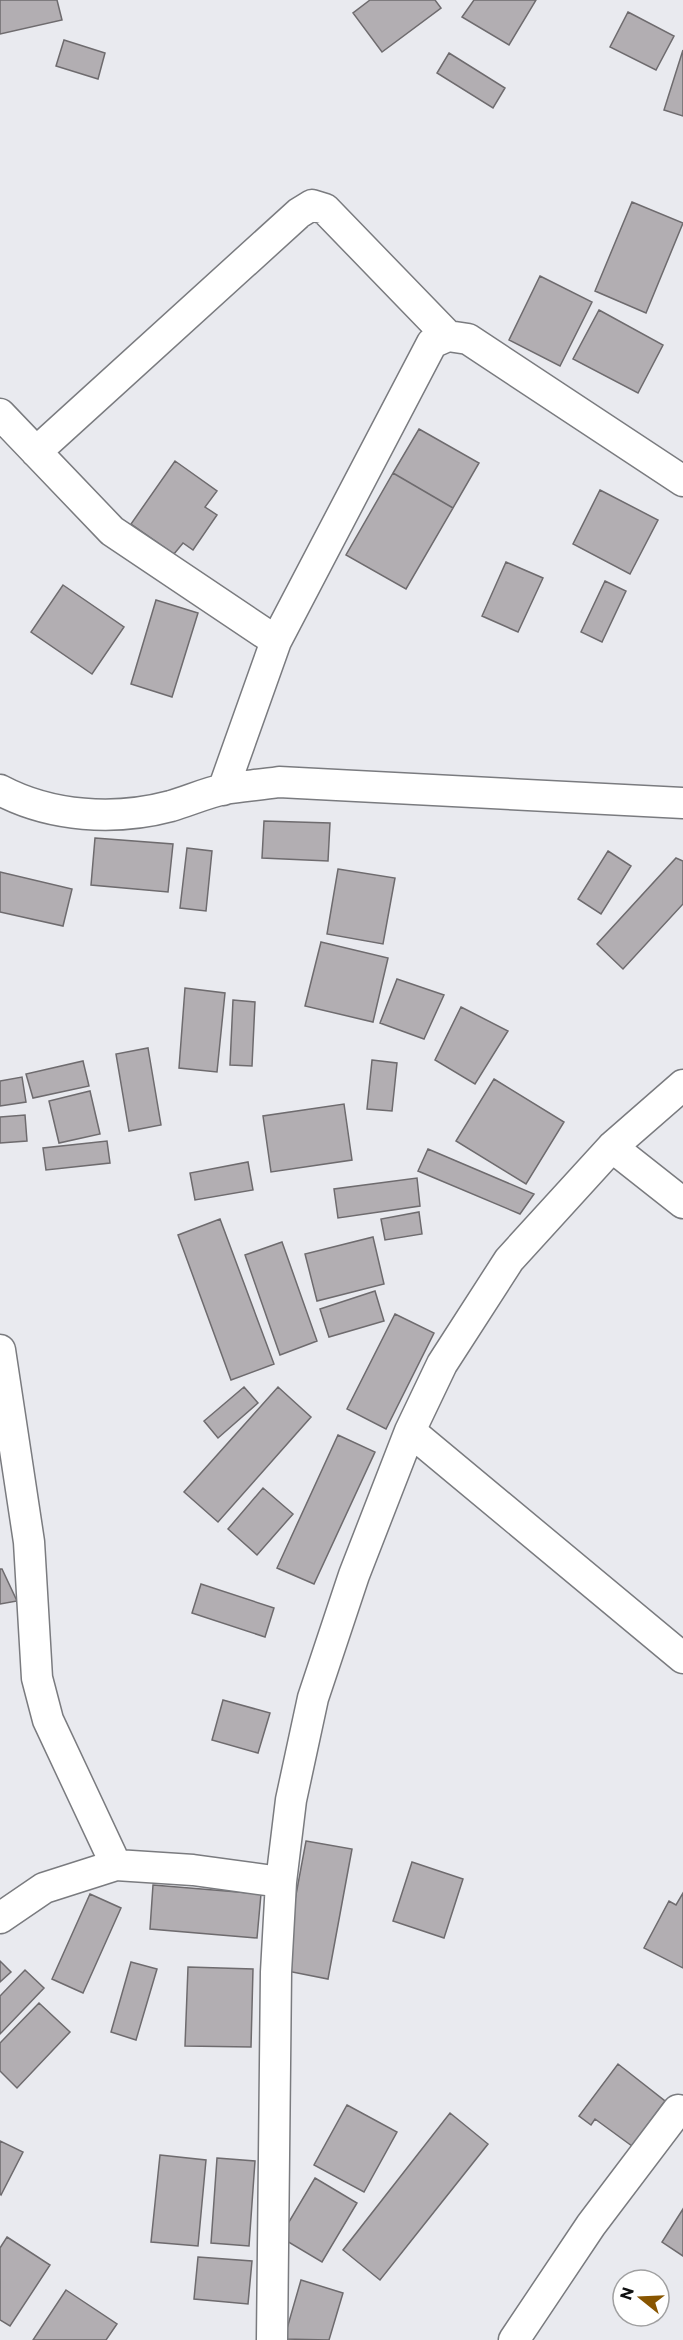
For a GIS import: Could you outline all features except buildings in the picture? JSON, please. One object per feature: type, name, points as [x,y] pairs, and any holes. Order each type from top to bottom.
[{"type":"street","points":[[36,452],[299,213],[312,205],[325,209],[448,336]]},
{"type":"street","points":[[223,790],[276,641],[432,343],[448,336],[468,339],[683,481]]},
{"type":"street","points":[[0,414],[112,531],[276,641]]},
{"type":"street","points":[[0,790],[19,800],[62,812],[118,815],[168,807],[223,790],[279,782],[683,803]]},
{"type":"street","points":[[272,2340],[276,1972],[281,1882],[291,1800],[313,1698],[354,1575],[410,1431],[442,1364],[509,1260],[612,1147],[683,1084]]},
{"type":"street","points":[[612,1147],[683,1203]]},
{"type":"street","points":[[0,1350],[29,1542],[37,1678],[48,1720],[116,1865]]},
{"type":"street","points":[[410,1431],[683,1658]]},
{"type":"street","points":[[0,1918],[44,1888],[116,1865],[193,1870],[281,1882]]},
{"type":"street","points":[[514,2340],[591,2225],[678,2110]]}]
